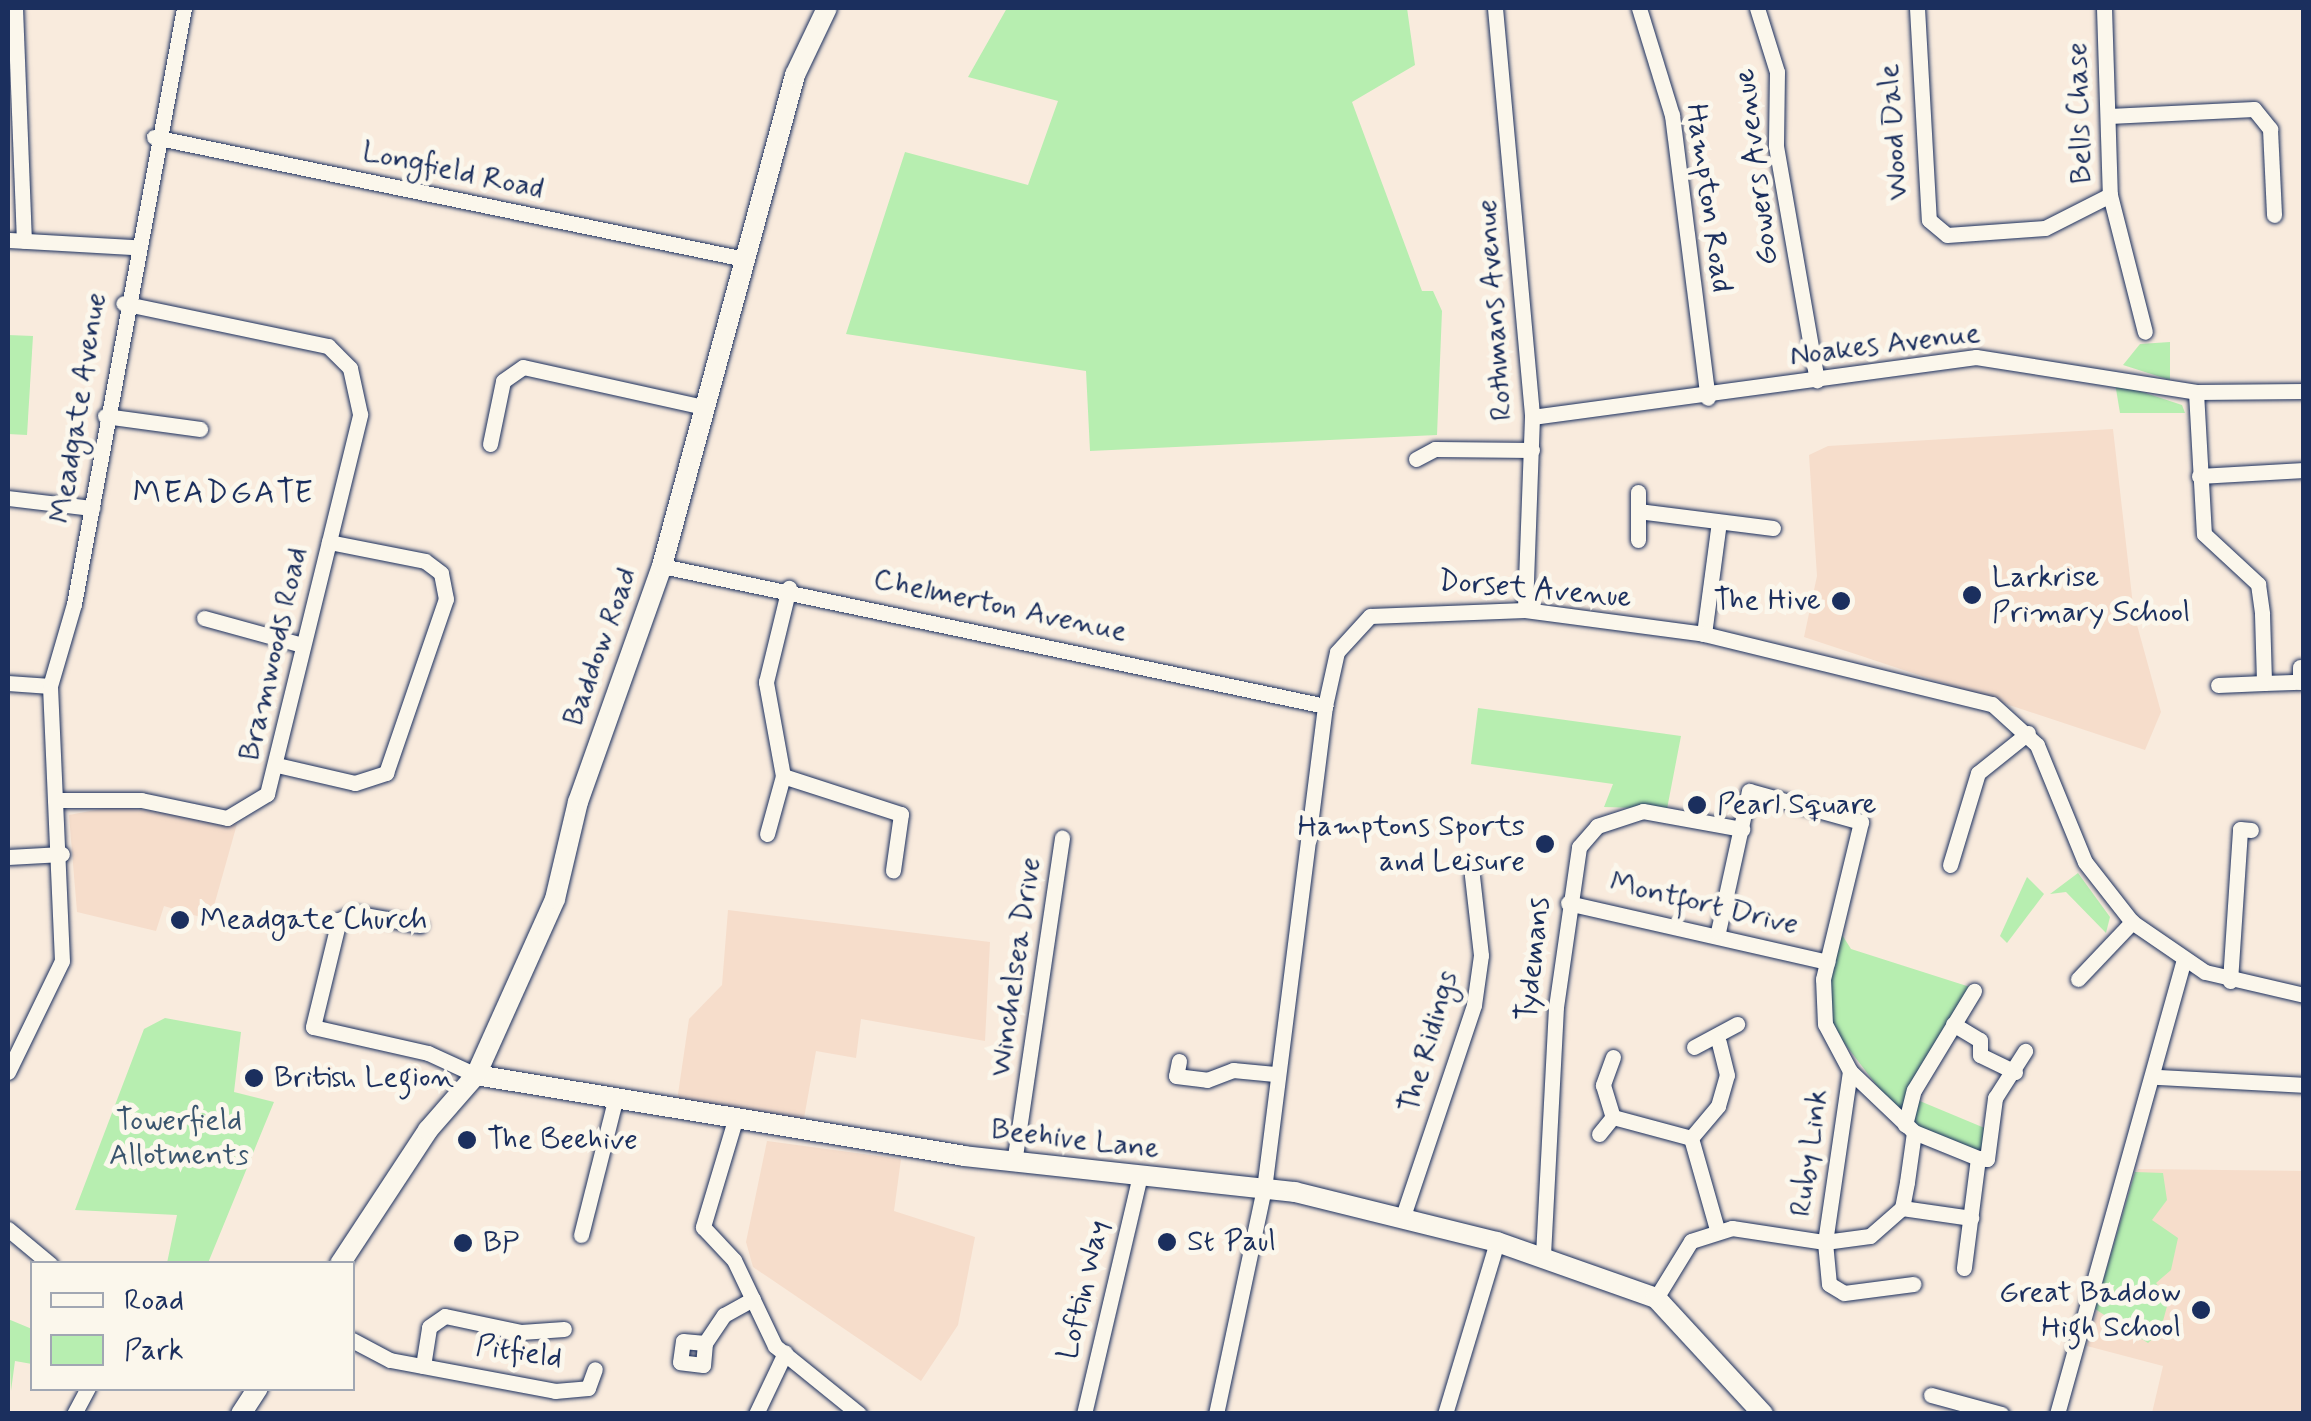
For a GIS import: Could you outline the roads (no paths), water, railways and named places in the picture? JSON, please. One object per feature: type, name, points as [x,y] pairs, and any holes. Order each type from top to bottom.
[{"type":"main road","name":"Baddow Road","points":[[342,1261],[428,1130],[476,1075],[555,900],[578,802],[662,566],[740,258],[795,75],[827,8]]},
{"type":"main road","name":"Beehive Lane","points":[[476,1075],[615,1101],[1014,1162],[1139,1179],[1264,1189],[1497,1242],[1656,1298],[1763,1414]]},
{"type":"main road","points":[[241,1414],[256,1391]]},
{"type":"street","points":[[14,8],[16,240],[133,247]]},
{"type":"street","name":"Meadgate Avenue","points":[[8,1072],[58,979],[67,923],[55,800],[50,686],[92,508],[133,247],[184,8]]},
{"type":"street","name":"Rothmans Avenue","points":[[1495,8],[1532,417],[1525,610]]},
{"type":"street","name":"Hampton Road","points":[[1640,8],[1672,114],[1708,398]]},
{"type":"street","name":"Gowers Avenue","points":[[1757,8],[1777,72],[1776,146],[1817,380]]},
{"type":"street","name":"Wood Dale","points":[[1917,8],[1908,26],[1928,220],[1946,234],[2045,228],[2110,195]]},
{"type":"street","name":"Bells Chase","points":[[2104,8],[2110,195],[2145,332]]},
{"type":"street","points":[[2109,116],[2254,109],[2270,130],[2274,215]]},
{"type":"street","name":"Longfield Road","points":[[154,137],[740,258]]},
{"type":"street","points":[[124,303],[313,340],[350,368],[368,359]]},
{"type":"street","name":"Noakes Avenue","points":[[1532,417],[1708,398],[1976,357],[2196,392],[2304,391]]},
{"type":"street","points":[[490,444],[503,381],[522,367],[704,408]]},
{"type":"street","name":"Bramwoods Road","points":[[55,800],[142,800],[228,818],[259,803],[277,765],[302,645],[360,414],[350,368]]},
{"type":"street","points":[[2196,392],[2204,534],[2258,584],[2264,683]]},
{"type":"street","points":[[104,416],[200,428]]},
{"type":"street","points":[[1416,459],[1435,449],[1532,450]]},
{"type":"street","points":[[2199,476],[2304,470]]},
{"type":"street","points":[[1638,492],[1638,540]]},
{"type":"street","points":[[8,498],[92,508]]},
{"type":"street","points":[[1638,511],[1773,528]]},
{"type":"street","points":[[1704,634],[1719,522]]},
{"type":"street","points":[[277,765],[355,783],[386,772],[446,600],[441,572],[425,560],[328,542]]},
{"type":"street","name":"Chelmerton Avenue","points":[[662,566],[789,588],[1325,706]]},
{"type":"street","points":[[767,834],[783,776],[766,682],[789,588]]},
{"type":"street","name":"Dorset Avenue","points":[[1216,1414],[1264,1189],[1325,706],[1337,652],[1370,616],[1525,610],[1704,634],[1958,693],[2028,732]]},
{"type":"street","points":[[204,618],[302,645]]},
{"type":"street","points":[[2218,684],[2300,682],[2300,666]]},
{"type":"street","points":[[8,683],[50,686]]},
{"type":"street","points":[[1950,865],[1978,773],[2028,732],[2085,862],[2132,922],[2183,962],[2230,981],[2304,995]]},
{"type":"street","points":[[783,776],[900,814],[893,870]]},
{"type":"street","points":[[1718,932],[1750,791],[1860,822],[1826,962],[1825,1024],[1850,1071],[1910,1128],[1987,1159],[1996,1098],[2015,1072],[2024,1051]]},
{"type":"street","name":"Tydemans","points":[[1542,1255],[1568,904],[1580,847],[1616,816],[1643,811],[1742,829]]},
{"type":"street","points":[[2230,981],[2240,829]]},
{"type":"street","name":"Winchelsea Drive","points":[[1014,1162],[1062,838]]},
{"type":"street","points":[[8,857],[62,854]]},
{"type":"street","name":"The Ridings","points":[[1402,1219],[1474,1005],[1482,955],[1472,876]]},
{"type":"street","name":"Montfort Drive","points":[[1568,904],[1718,932],[1826,962]]},
{"type":"street","points":[[420,924],[354,913],[339,920],[313,1027],[428,1052],[476,1075]]},
{"type":"street","points":[[2078,979],[2132,922]]},
{"type":"street","points":[[2057,1414],[2157,1077],[2183,962]]},
{"type":"street","points":[[1656,1298],[1691,1241],[1717,1230],[1825,1242],[1870,1236],[1902,1208],[1914,1090],[1974,991]]},
{"type":"street","points":[[1694,1047],[1719,1042],[1737,1024]]},
{"type":"street","points":[[1954,1024],[1980,1040],[1980,1054],[2015,1072]]},
{"type":"street","points":[[1691,1138],[1718,1106],[1727,1075],[1719,1042]]},
{"type":"street","points":[[1613,1117],[1603,1084],[1614,1058]]},
{"type":"street","points":[[1178,1060],[1176,1076],[1207,1080],[1233,1070],[1276,1074]]},
{"type":"street","name":"Ruby Link","points":[[1850,1071],[1825,1242],[1834,1291],[1913,1284]]},
{"type":"street","points":[[2157,1077],[2304,1084]]},
{"type":"street","points":[[581,1235],[615,1101]]},
{"type":"street","points":[[1613,1117],[1691,1138]]},
{"type":"street","points":[[1599,1134],[1613,1117]]},
{"type":"street","points":[[735,1120],[702,1216],[785,1353],[860,1414]]},
{"type":"street","points":[[1691,1138],[1717,1230]]},
{"type":"street","points":[[1964,1268],[1978,1158]]},
{"type":"street","name":"Loftin Way","points":[[1084,1414],[1139,1179]]},
{"type":"street","points":[[1902,1208],[1971,1218]]},
{"type":"street","points":[[8,1230],[46,1261]]},
{"type":"street","points":[[1445,1414],[1497,1242]]},
{"type":"street","points":[[705,1343],[724,1315],[753,1299]]},
{"type":"street","name":"Pitfield","points":[[423,1366],[429,1327],[446,1316],[520,1332],[564,1328]]},
{"type":"street","name":"Pitfield","points":[[355,1341],[423,1366],[555,1391],[588,1388],[595,1370]]},
{"type":"street","points":[[756,1414],[785,1353]]},
{"type":"street","points":[[74,1414],[86,1391]]},
{"type":"street","points":[[1931,1395],[2000,1414]]},
{"type":"place","name":"Larkrise Primary School","points":[[1972,595]]},
{"type":"place","name":"The Hive","points":[[1841,601]]},
{"type":"place","name":"Pearl Square","points":[[1697,805]]},
{"type":"place","name":"Hamptons Sports and Leisure","points":[[1545,844]]},
{"type":"place","name":"Meadgate Church","points":[[180,920]]},
{"type":"place","name":"British Legion","points":[[254,1078]]},
{"type":"place","name":"The Beehive","points":[[467,1140]]},
{"type":"place","name":"St Paul","points":[[1167,1242]]},
{"type":"place","name":"BP","points":[[463,1243]]},
{"type":"place","name":"Great Baddow High School","points":[[2201,1310]]},
{"type":"district","name":"MEADGATE","points":[[224,493]]},
{"type":"park label","name":"Towerfield Allotments","points":[[179,1138]]}]
